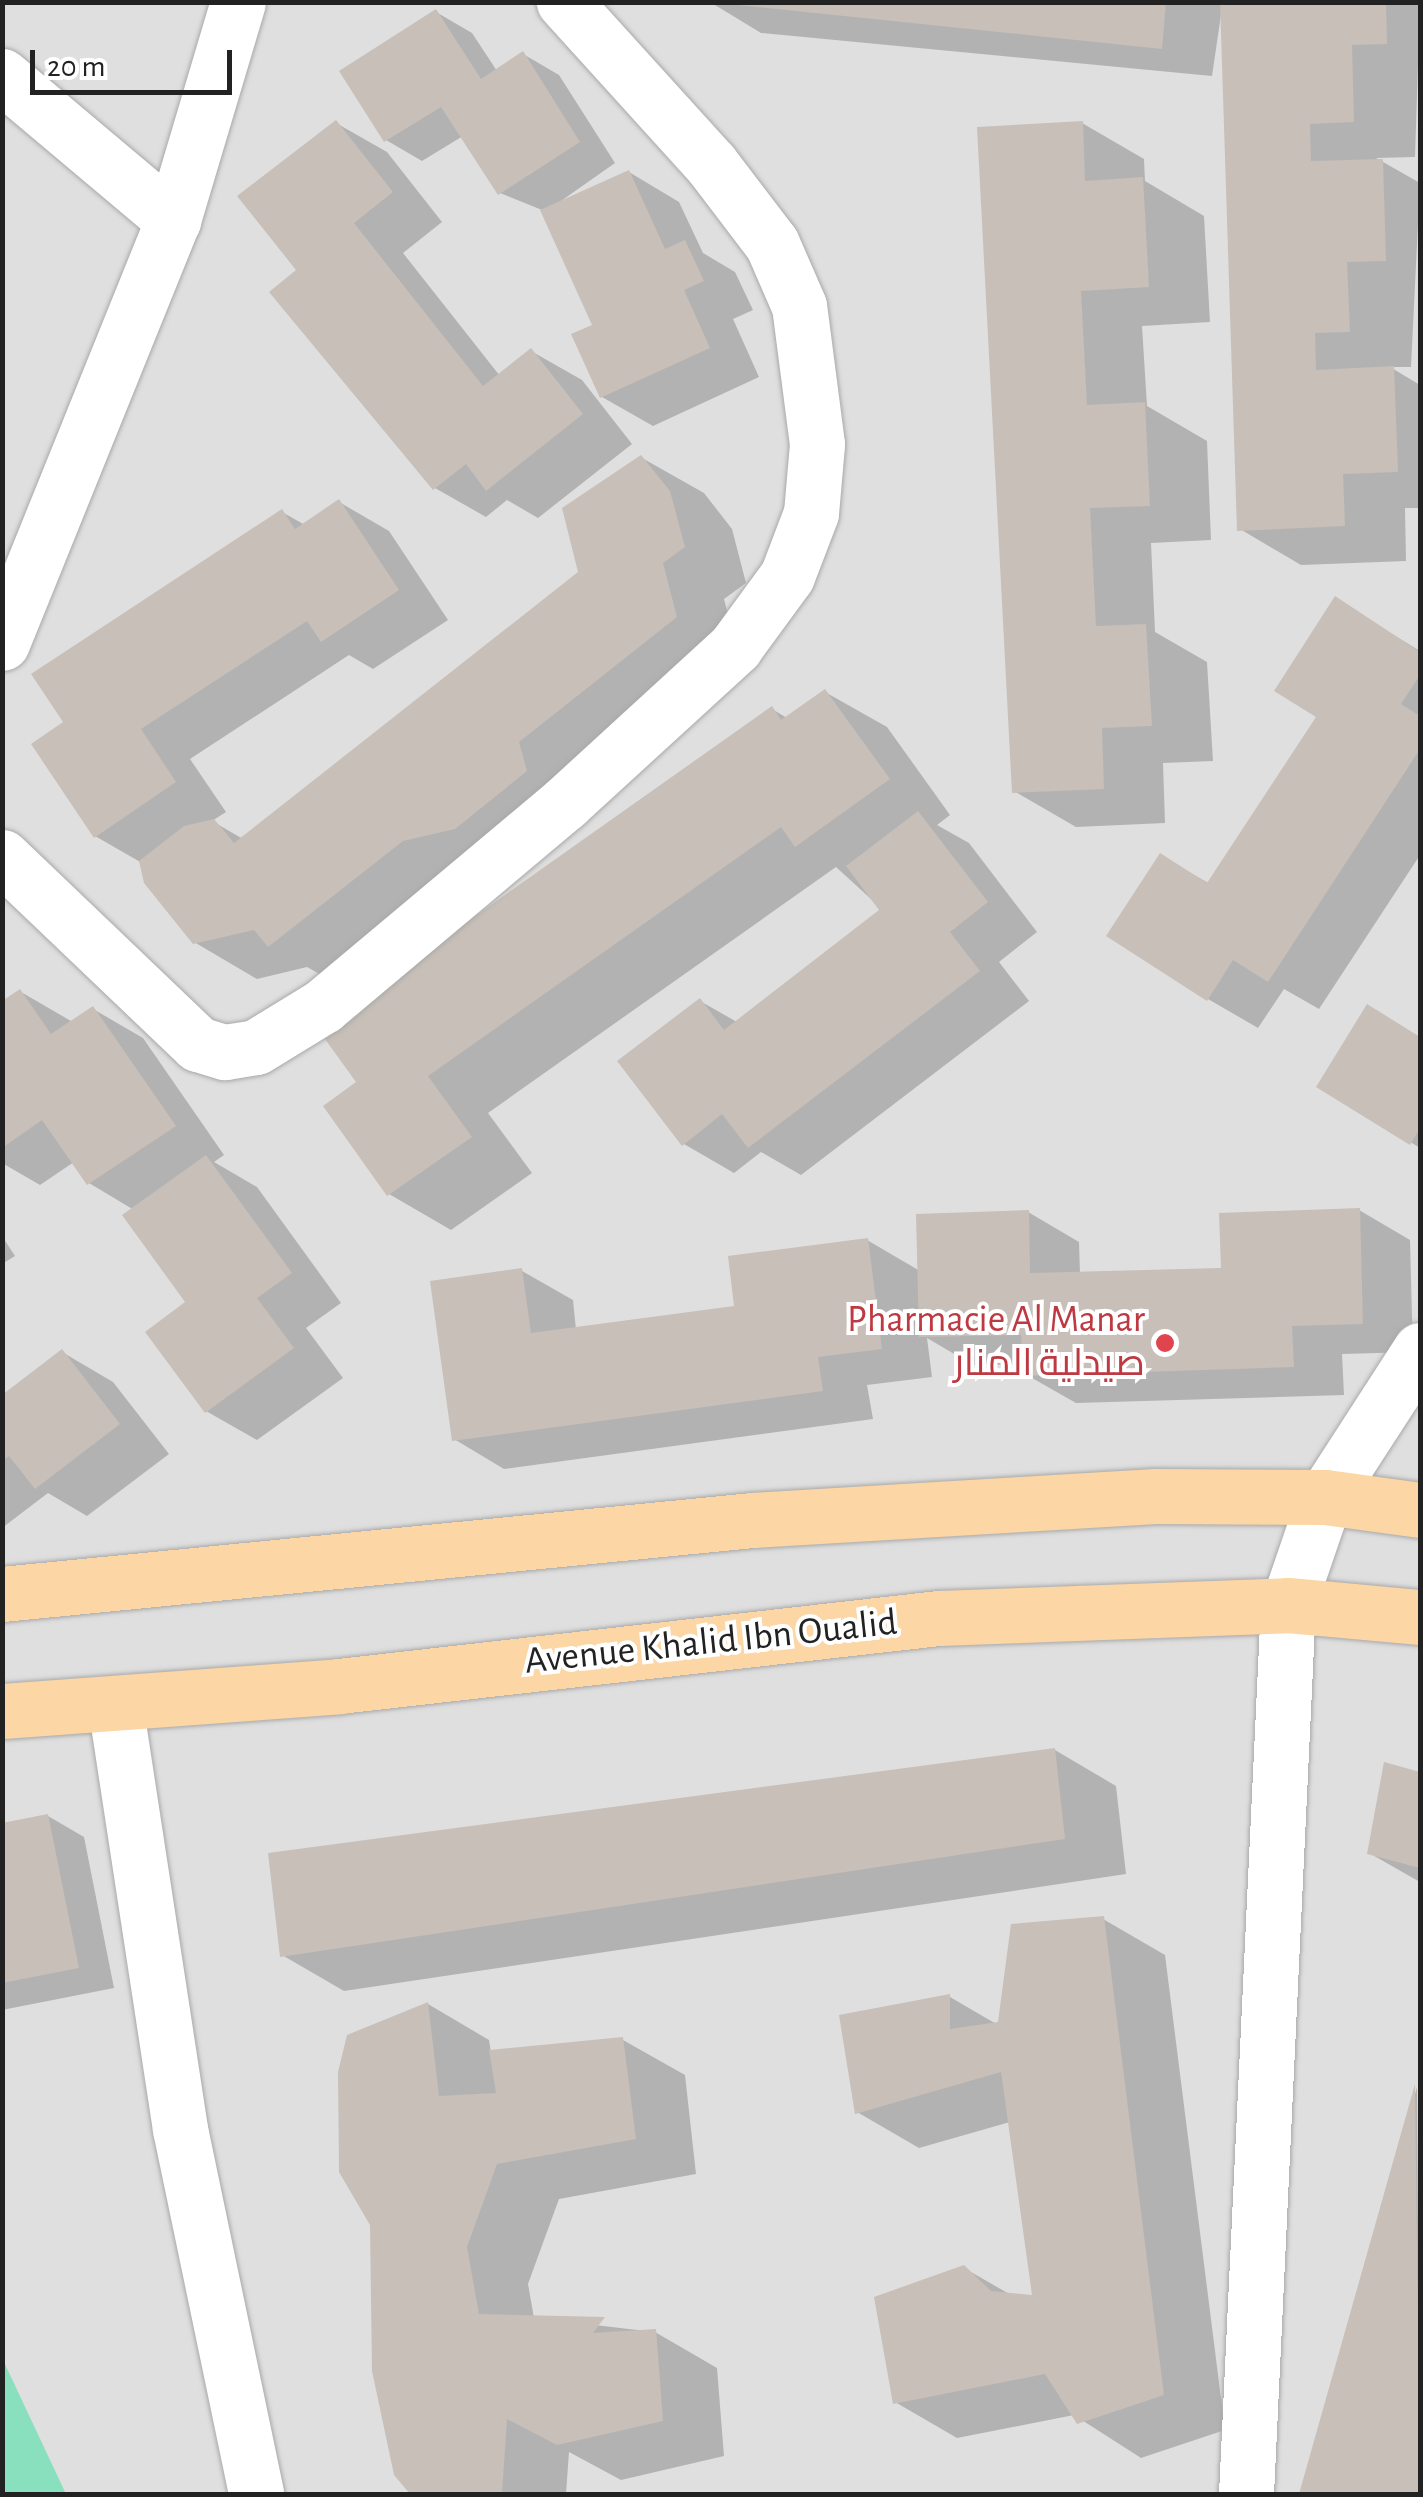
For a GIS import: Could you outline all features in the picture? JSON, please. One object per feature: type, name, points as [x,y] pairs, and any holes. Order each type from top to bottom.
[{"type":"main road","points":[[2,1594],[752,1520],[1156,1496],[1325,1497],[1420,1510]]},
{"type":"main road","name":"Avenue Khalid Ibn Oualid","points":[[2,1711],[114,1704],[939,1618],[1288,1605],[1420,1618]]},
{"type":"street","points":[[2,643],[173,220],[238,2]]},
{"type":"street","points":[[2,857],[198,1044],[225,1052],[256,1046],[324,1006],[565,803],[735,647],[786,576],[811,512],[817,444],[799,306],[772,244],[711,164],[564,2]]},
{"type":"street","points":[[2,76],[173,220]]},
{"type":"street","points":[[1246,2494],[1288,1605],[1325,1497],[1420,1350]]},
{"type":"street","points":[[114,1704],[180,2129],[256,2494]]},
{"type":"shaded area","points":[[3,3],[1420,3],[1420,2494],[3,2494]]},
{"type":"green space","points":[[3,2360],[66,2494],[3,2494]]},
{"type":"building","points":[[709,2],[1166,2],[1162,49]]},
{"type":"building","points":[[1220,2],[1386,2],[1387,44],[1352,45],[1354,122],[1310,124],[1311,161],[1383,159],[1386,261],[1347,262],[1350,332],[1315,333],[1316,370],[1394,366],[1398,472],[1343,474],[1345,526],[1237,531]]},
{"type":"building","points":[[436,9],[481,79],[523,51],[580,142],[498,195],[441,107],[384,142],[339,71]]},
{"type":"building","points":[[336,120],[393,192],[354,223],[483,386],[531,348],[583,414],[486,491],[466,464],[433,490],[269,292],[296,270],[237,196]]},
{"type":"building","points":[[1083,121],[1085,181],[1143,177],[1149,287],[1081,291],[1087,405],[1145,402],[1150,506],[1090,508],[1096,626],[1146,624],[1152,726],[1102,728],[1104,789],[1012,793],[977,127]]},
{"type":"building","points":[[629,170],[665,249],[685,240],[704,281],[684,290],[710,348],[600,398],[571,334],[592,325],[540,210]]},
{"type":"building","points":[[641,455],[670,491],[685,547],[663,563],[677,617],[519,742],[527,771],[455,829],[403,841],[268,947],[254,930],[193,944],[144,883],[139,861],[184,826],[214,819],[234,843],[578,572],[562,508]]},
{"type":"building","points":[[339,499],[399,590],[321,642],[307,621],[141,729],[176,782],[94,838],[31,744],[63,722],[31,674],[282,509],[295,529]]},
{"type":"building","points":[[1335,596],[1420,652],[1420,675],[1401,704],[1420,716],[1420,749],[1268,982],[1233,960],[1207,1001],[1106,936],[1160,853],[1207,883],[1316,717],[1274,691]]},
{"type":"building","points":[[825,689],[890,779],[795,847],[781,827],[428,1076],[472,1137],[387,1196],[323,1106],[356,1082],[317,1028],[772,706],[781,720]]},
{"type":"building","points":[[918,811],[988,902],[950,932],[980,971],[748,1148],[722,1114],[682,1146],[617,1061],[700,998],[724,1030],[879,910],[846,866]]},
{"type":"building","points":[[20,989],[51,1034],[93,1006],[176,1126],[87,1185],[42,1120],[2,1148],[2,1001]]},
{"type":"building","points":[[1367,1004],[1420,1037],[1420,1128],[1410,1145],[1316,1087]]},
{"type":"building","points":[[206,1155],[292,1273],[257,1298],[294,1348],[205,1413],[145,1332],[185,1302],[122,1215]]},
{"type":"building","points":[[1360,1208],[1363,1324],[1292,1326],[1294,1367],[1023,1376],[1021,1335],[919,1337],[916,1214],[1029,1210],[1030,1273],[1221,1268],[1219,1213]]},
{"type":"building","points":[[868,1238],[882,1349],[818,1357],[823,1391],[452,1441],[430,1281],[522,1268],[531,1333],[734,1306],[728,1256]]},
{"type":"building","points":[[62,1349],[120,1424],[35,1489],[9,1456],[2,1461],[2,1395]]},
{"type":"building","points":[[1055,1748],[1065,1839],[280,1957],[268,1853]]},
{"type":"building","points":[[1384,1762],[1420,1772],[1420,1868],[1367,1854]]},
{"type":"building","points":[[48,1814],[79,1968],[2,1983],[2,1823]]},
{"type":"building","points":[[1104,1916],[1164,2395],[1077,2424],[1045,2374],[893,2404],[874,2297],[964,2265],[991,2291],[1032,2295],[1001,2072],[855,2114],[839,2015],[950,1994],[950,2029],[998,2022],[1011,1924]]},
{"type":"building","points":[[428,2002],[439,2096],[496,2093],[489,2050],[623,2037],[636,2139],[497,2164],[467,2247],[479,2314],[605,2317],[593,2333],[656,2329],[663,2421],[557,2445],[507,2419],[502,2494],[410,2494],[394,2475],[372,2371],[370,2225],[339,2172],[338,2072],[347,2035]]},
{"type":"building","points":[[1415,2084],[1420,2494],[1299,2494]]},
{"type":"place","name":"Pharmacie Al Manar صيدلية المنار","points":[[1165,1343]]}]
